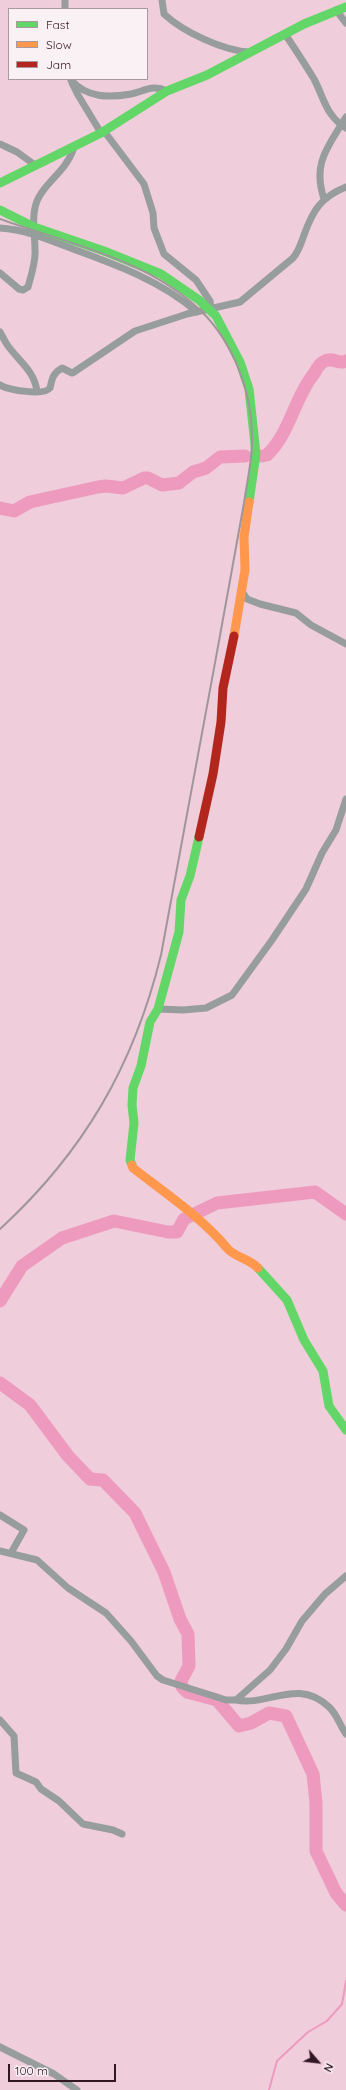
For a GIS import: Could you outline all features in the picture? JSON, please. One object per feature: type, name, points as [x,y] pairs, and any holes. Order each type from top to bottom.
[{"type":"street","points":[[162,0],[164,14],[192,32],[212,43],[242,52],[252,52]]},
{"type":"street","points":[[0,183],[103,132],[167,91],[207,75],[285,34],[336,10],[346,7]]},
{"type":"street","points":[[336,10],[346,22]]},
{"type":"street","points":[[285,34],[315,81],[322,101],[344,127]]},
{"type":"street","points":[[71,80],[78,95],[103,132],[144,184],[153,213],[154,228],[164,254],[196,280],[210,301],[211,310],[240,362],[249,389],[253,413],[256,454],[244,537],[245,570],[224,688],[214,774],[190,876],[181,900],[179,932],[167,971],[158,1009],[150,1022],[141,1066],[133,1088],[132,1105],[134,1123],[130,1160],[133,1168],[205,1224],[224,1242],[228,1249],[254,1264],[281,1293],[293,1311],[304,1340],[323,1371],[329,1406],[346,1430]]},
{"type":"street","points":[[72,80],[84,92],[97,96],[132,94],[154,86],[167,91]]},
{"type":"street","points":[[324,199],[319,184],[318,174],[325,153],[344,127],[346,117]]},
{"type":"street","points":[[0,144],[17,152],[35,165]]},
{"type":"street","points":[[0,273],[19,289],[23,290],[28,287],[36,251],[34,231],[37,199],[67,164],[74,147]]},
{"type":"street","points":[[0,386],[18,391],[48,391],[53,377],[58,370],[62,368],[72,373],[74,372],[135,331],[197,312],[211,310],[240,302],[293,258],[298,252],[308,223],[324,199],[332,192],[346,187]]},
{"type":"street","points":[[0,210],[34,231],[128,270],[174,294],[197,312]]},
{"type":"street","points":[[0,228],[34,231],[104,251],[162,274],[211,310]]},
{"type":"street","points":[[0,332],[7,345],[32,374],[37,391]]},
{"type":"street","points":[[241,590],[247,598],[260,604],[296,614],[346,644]]},
{"type":"street","points":[[158,1009],[183,1010],[206,1008],[213,1006],[232,995],[272,940],[306,889],[322,854],[336,830],[346,799]]},
{"type":"street","points":[[0,1515],[24,1530],[11,1553]]},
{"type":"street","points":[[0,1551],[37,1560],[68,1588],[106,1613],[131,1641],[157,1676],[163,1680],[226,1700],[245,1702],[282,1694],[304,1694],[318,1699],[331,1708],[346,1734]]},
{"type":"street","points":[[236,1700],[270,1670],[286,1649],[302,1621],[325,1594],[346,1576]]},
{"type":"street","points":[[0,1720],[14,1736],[16,1773],[36,1782],[41,1789],[59,1801],[83,1824],[114,1830],[122,1834]]},
{"type":"street","points":[[0,2047],[54,2074],[77,2090]]},
{"type":"waterway","points":[[262,456],[267,455],[281,437],[301,395],[320,365],[327,360],[340,362],[346,361]]},
{"type":"waterway","points":[[0,508],[14,511],[30,502],[98,487],[106,486],[123,488],[144,478],[148,478],[162,485],[179,483],[193,472],[206,468],[220,457],[245,456]]},
{"type":"waterway","points":[[0,1301],[22,1266],[62,1238],[114,1221],[168,1232],[177,1232],[184,1219],[217,1203],[315,1192],[346,1214]]},
{"type":"waterway","points":[[0,1383],[30,1405],[68,1456],[90,1479],[103,1480],[135,1513],[164,1572],[180,1619],[188,1634],[189,1666],[181,1681],[182,1687],[187,1692],[217,1700],[239,1726],[251,1723],[269,1713],[286,1716],[313,1774],[316,1803],[316,1851],[336,1893],[346,1905]]},
{"type":"waterway","points":[[269,2090],[277,2061],[308,2032],[327,2021],[342,2004],[346,1981]]},
{"type":"railway","points":[[0,219],[80,245],[132,266],[157,278],[180,293],[201,311],[222,337],[238,369],[249,402],[252,444],[250,470],[242,516],[161,955],[150,995],[120,1070],[102,1104],[81,1137],[57,1169],[30,1200],[0,1229]]},
{"type":"traffic: fast","points":[[0,183],[101,133],[167,91],[207,75],[304,24],[346,7]]},
{"type":"traffic: fast","points":[[0,210],[34,227],[104,251],[161,274],[199,300],[216,316],[240,362],[249,389],[256,454],[249,502]]},
{"type":"traffic: fast","points":[[132,1165],[130,1160],[134,1123],[132,1105],[133,1088],[141,1066],[150,1022],[158,1009],[179,932],[181,900],[190,876],[199,837]]},
{"type":"traffic: fast","points":[[258,1268],[287,1300],[304,1340],[323,1371],[329,1406],[346,1430]]},
{"type":"traffic: slow","points":[[234,636],[245,570],[244,537],[249,502]]},
{"type":"traffic: slow","points":[[132,1165],[133,1168],[206,1226],[230,1251],[251,1262],[258,1268]]},
{"type":"traffic: jam","points":[[199,837],[213,774],[221,722],[223,688],[234,636]]}]
